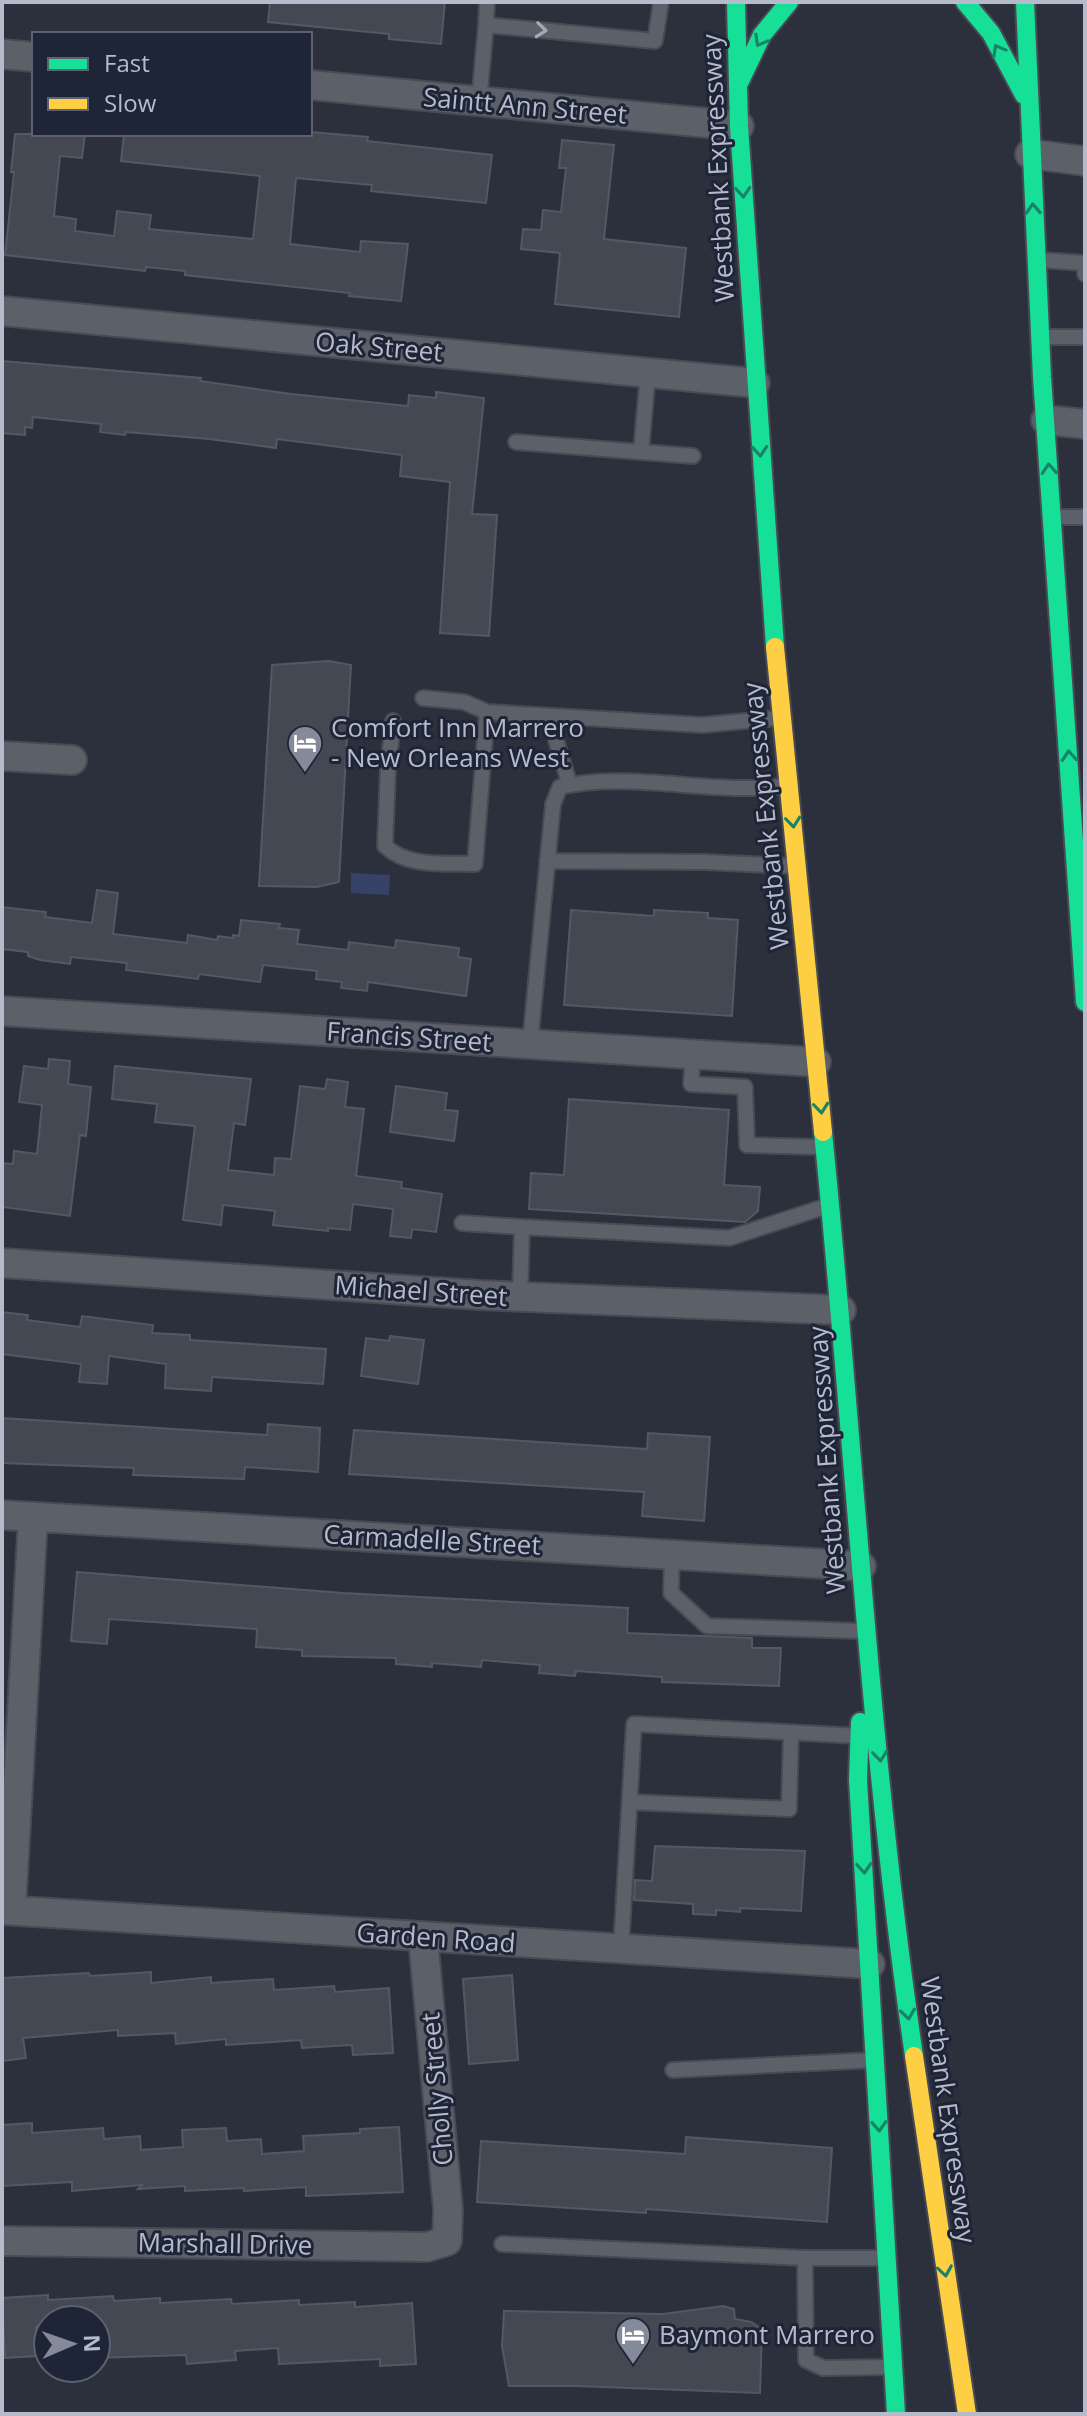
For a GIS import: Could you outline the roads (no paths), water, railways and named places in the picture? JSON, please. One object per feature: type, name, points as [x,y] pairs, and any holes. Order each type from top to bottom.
[{"type":"main road","name":"Westbank Expressway","points":[[736,2],[739,126],[773,631],[841,1310],[865,1627],[899,1953],[967,2414]]},
{"type":"main road","points":[[738,84],[762,35],[789,2]]},
{"type":"main road","points":[[965,2],[973,8],[989,32],[1027,101]]},
{"type":"main road","points":[[1025,2],[1027,101],[1040,337],[1052,517],[1066,627],[1082,892],[1085,1002]]},
{"type":"main road","name":"Westbank Expressway","points":[[865,1627],[858,1780],[896,2414]]},
{"type":"street","points":[[2,54],[32,57]]},
{"type":"street","name":"Saintt Ann Street","points":[[312,85],[739,126]]},
{"type":"street","points":[[1030,154],[1085,161]]},
{"type":"street","name":"Oak Street","points":[[2,311],[755,383]]},
{"type":"street","points":[[1046,420],[1085,424]]},
{"type":"street","points":[[2,756],[72,760]]},
{"type":"street","name":"Francis Street","points":[[2,1011],[816,1062]]},
{"type":"street","name":"Michael Street","points":[[2,1263],[520,1297],[841,1310]]},
{"type":"street","name":"Carmadelle Street","points":[[2,1515],[861,1566]]},
{"type":"street","points":[[6,1910],[33,1517]]},
{"type":"street","name":"Garden Road","points":[[6,1910],[870,1964]]},
{"type":"street","name":"Cholly Street","points":[[423,1938],[448,2209],[447,2241]]},
{"type":"street","name":"Marshall Drive","points":[[2,2241],[427,2247],[447,2241]]},
{"type":"lane","points":[[479,101],[487,2]]},
{"type":"lane","points":[[486,25],[655,41],[661,2]]},
{"type":"lane","points":[[1036,260],[1085,263],[1085,274]]},
{"type":"lane","points":[[1040,337],[1085,337]]},
{"type":"lane","points":[[641,452],[648,373]]},
{"type":"lane","points":[[516,442],[693,456]]},
{"type":"lane","points":[[1052,517],[1085,517]]},
{"type":"lane","points":[[423,698],[464,702],[487,712],[702,725],[782,717]]},
{"type":"lane","points":[[393,721],[385,846],[392,853],[413,862],[475,864],[487,712]]},
{"type":"lane","points":[[556,716],[556,740],[570,785]]},
{"type":"lane","points":[[530,1044],[553,804],[560,787],[589,781],[752,790],[789,785]]},
{"type":"lane","points":[[547,861],[797,866]]},
{"type":"lane","points":[[693,1054],[691,1084],[745,1087],[747,1145],[825,1147]]},
{"type":"lane","points":[[462,1223],[729,1238],[831,1204]]},
{"type":"lane","points":[[520,1297],[522,1227]]},
{"type":"lane","points":[[672,1554],[671,1593],[707,1626],[865,1627]]},
{"type":"lane","points":[[621,1949],[634,1724],[860,1736]]},
{"type":"lane","points":[[630,1802],[789,1809],[791,1733]]},
{"type":"lane","points":[[673,2070],[876,2060]]},
{"type":"lane","points":[[502,2244],[805,2258],[887,2258]]},
{"type":"lane","points":[[805,2258],[806,2360],[823,2368],[893,2367]]},
{"type":"water","points":[[351,873],[390,875],[389,895],[351,893]]},
{"type":"place","name":"Comfort Inn Marrero - New Orleans West","points":[[305,774]]},
{"type":"place","name":"Baymont Marrero","points":[[633,2366]]}]
